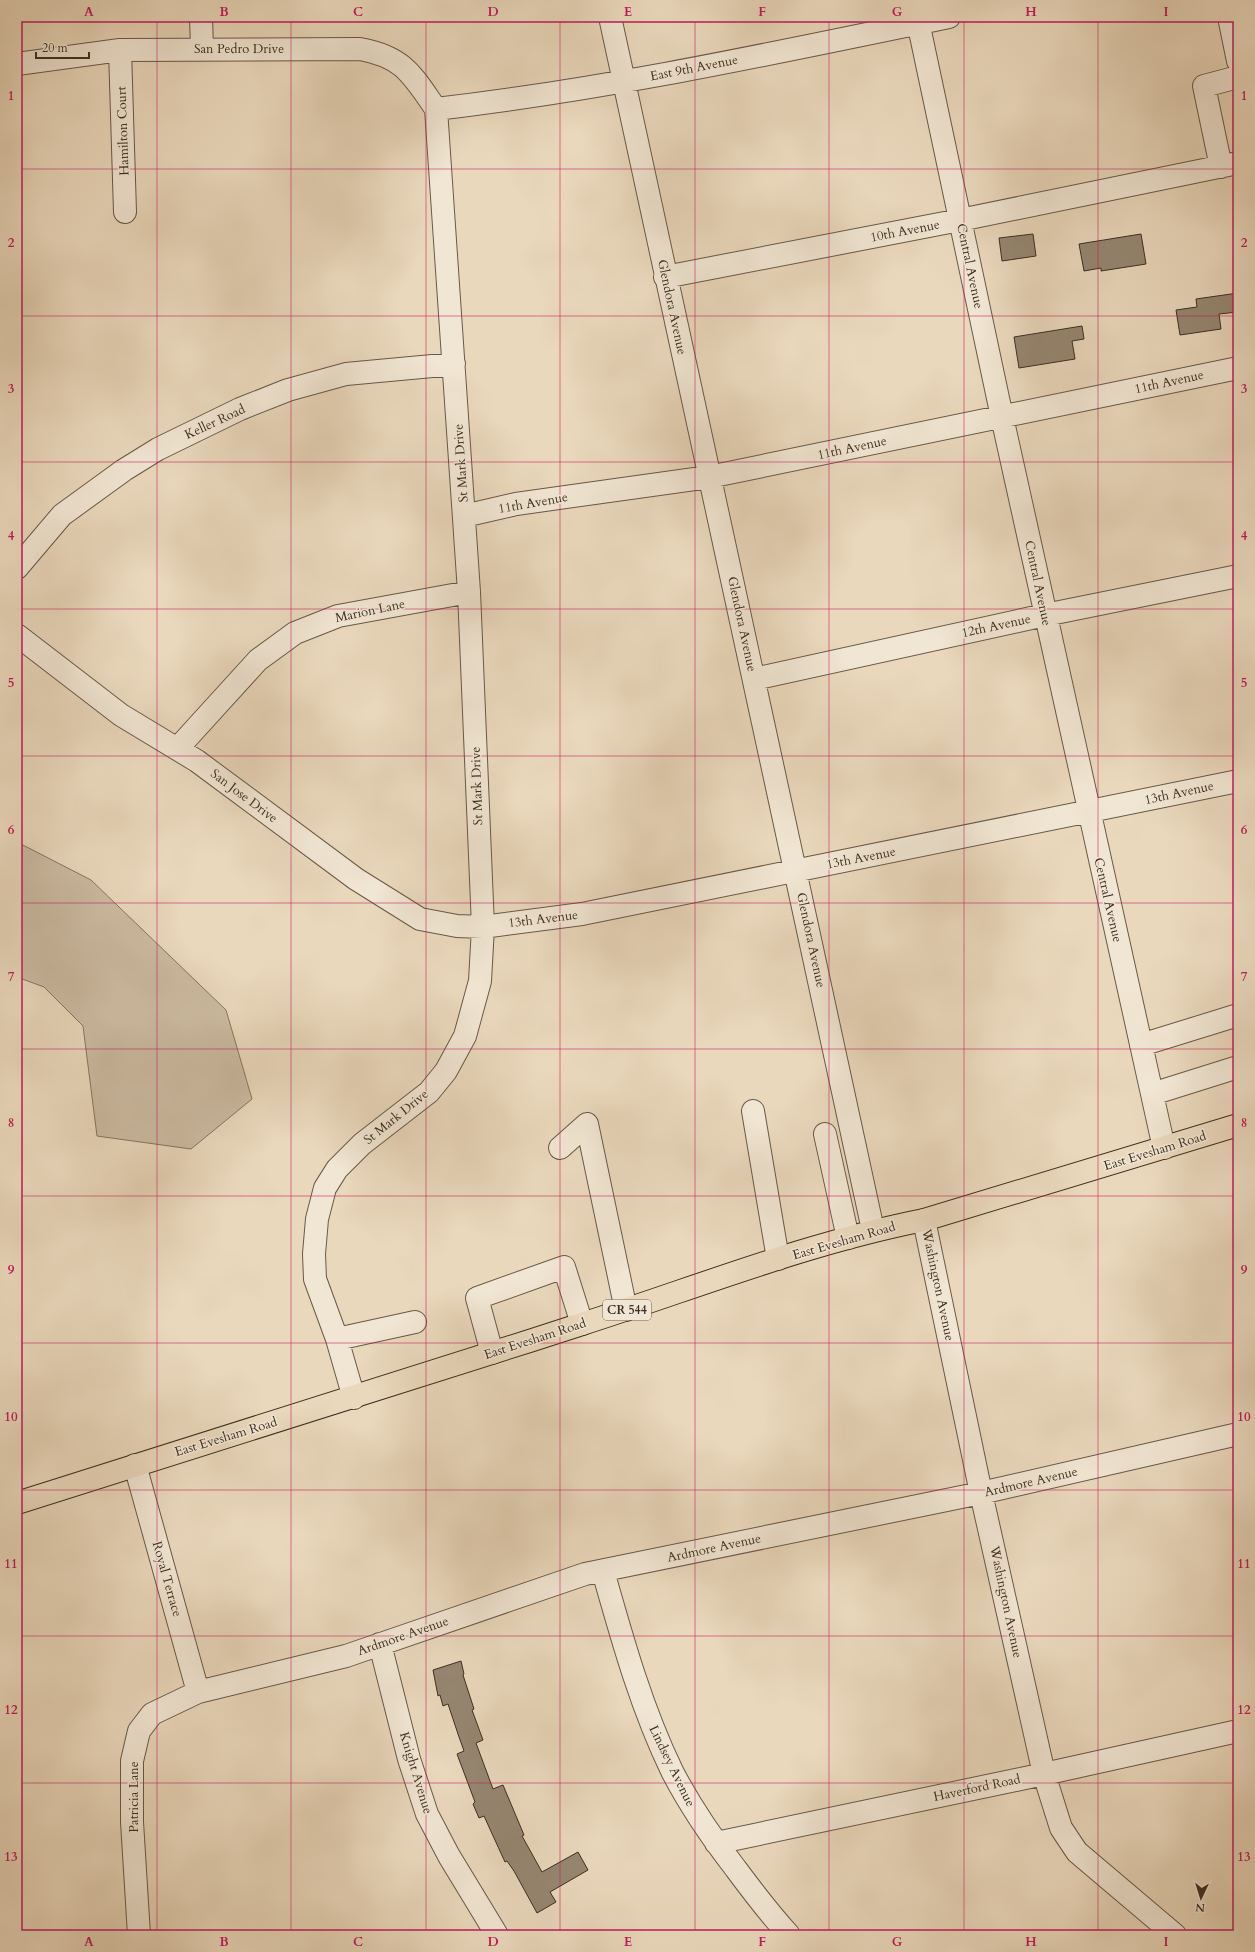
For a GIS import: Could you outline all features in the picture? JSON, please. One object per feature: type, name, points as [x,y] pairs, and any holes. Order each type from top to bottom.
[{"type":"main road","name":"East Evesham Road","points":[[17,1503],[354,1398],[873,1230],[924,1220],[1238,1125]]},
{"type":"street","points":[[201,17],[202,49]]},
{"type":"street","name":"Glendora Avenue","points":[[610,17],[873,1230]]},
{"type":"street","name":"East 9th Avenue","points":[[436,109],[506,101],[624,82],[918,20],[949,17]]},
{"type":"street","points":[[1229,17],[1238,61]]},
{"type":"street","name":"Central Avenue","points":[[918,20],[1045,615],[1164,1148]]},
{"type":"street","name":"San Pedro Drive","points":[[17,64],[120,50],[360,49],[380,53],[400,64],[416,80],[436,109]]},
{"type":"street","name":"Hamilton Court","points":[[120,50],[125,212]]},
{"type":"street","points":[[1229,165],[1204,86],[1238,77]]},
{"type":"street","name":"St Mark Drive","points":[[354,1398],[336,1339],[315,1279],[314,1254],[317,1219],[325,1188],[337,1169],[357,1149],[429,1092],[446,1071],[465,1036],[480,981],[483,927],[469,592],[436,109]]},
{"type":"street","name":"10th Avenue","points":[[666,277],[960,220],[1229,165]]},
{"type":"street","name":"Keller Road","points":[[17,568],[62,516],[124,470],[158,449],[240,409],[288,390],[346,374],[454,364]]},
{"type":"street","name":"11th Avenue","points":[[464,516],[516,504],[709,477],[1238,368]]},
{"type":"street","name":"12th Avenue","points":[[754,679],[1045,615],[1238,576]]},
{"type":"street","name":"Marion Lane","points":[[177,749],[258,660],[295,634],[338,616],[469,592]]},
{"type":"street","name":"San Jose Drive","points":[[17,635],[121,715],[197,761],[356,879],[420,919],[458,926],[483,927]]},
{"type":"street","name":"13th Avenue","points":[[483,927],[582,914],[1238,781]]},
{"type":"street","points":[[1141,1045],[1238,1014]]},
{"type":"street","points":[[1152,1094],[1238,1067]]},
{"type":"street","points":[[752,1111],[778,1260]]},
{"type":"street","points":[[560,1148],[587,1124],[626,1310]]},
{"type":"street","points":[[825,1134],[848,1238]]},
{"type":"street","name":"Washington Avenue","points":[[924,1220],[981,1493],[1044,1774],[1061,1828],[1077,1852],[1175,1935]]},
{"type":"street","points":[[492,1353],[478,1298],[564,1267],[582,1324]]},
{"type":"street","points":[[336,1339],[415,1322]]},
{"type":"street","name":"Ardmore Avenue","points":[[198,1692],[346,1656],[586,1574],[981,1493],[1238,1434]]},
{"type":"street","name":"Royal Terrace","points":[[135,1465],[198,1692]]},
{"type":"street","name":"Lindsey Avenue","points":[[603,1571],[628,1658],[649,1718],[672,1770],[696,1815],[770,1915],[789,1935]]},
{"type":"street","name":"Knight Avenue","points":[[380,1644],[409,1760],[427,1814],[449,1856],[497,1935]]},
{"type":"street","name":"Patricia Lane","points":[[139,1935],[132,1822],[132,1761],[139,1730],[152,1714],[198,1692]]},
{"type":"street","name":"Haverford Road","points":[[716,1843],[1238,1732]]},
{"type":"shaded area","points":[[17,842],[91,880],[226,1010],[252,1099],[191,1149],[97,1136],[83,1026],[44,987],[17,977]]},
{"type":"building","points":[[1033,234],[1036,256],[1002,261],[999,238]]},
{"type":"building","points":[[1141,234],[1146,264],[1101,271],[1101,268],[1084,271],[1079,244]]},
{"type":"building","points":[[1238,293],[1238,312],[1219,314],[1221,329],[1180,335],[1176,310],[1197,307],[1196,299]]},
{"type":"building","points":[[1082,326],[1084,339],[1072,341],[1075,359],[1019,368],[1014,337]]},
{"type":"building","points":[[461,1661],[463,1675],[474,1709],[472,1710],[483,1740],[476,1743],[493,1789],[503,1785],[524,1835],[522,1836],[542,1872],[578,1852],[588,1870],[550,1892],[556,1902],[537,1913],[514,1871],[507,1861],[505,1862],[484,1816],[479,1818],[473,1804],[475,1802],[457,1754],[464,1751],[448,1704],[443,1706],[440,1695],[438,1696],[433,1670]]}]
